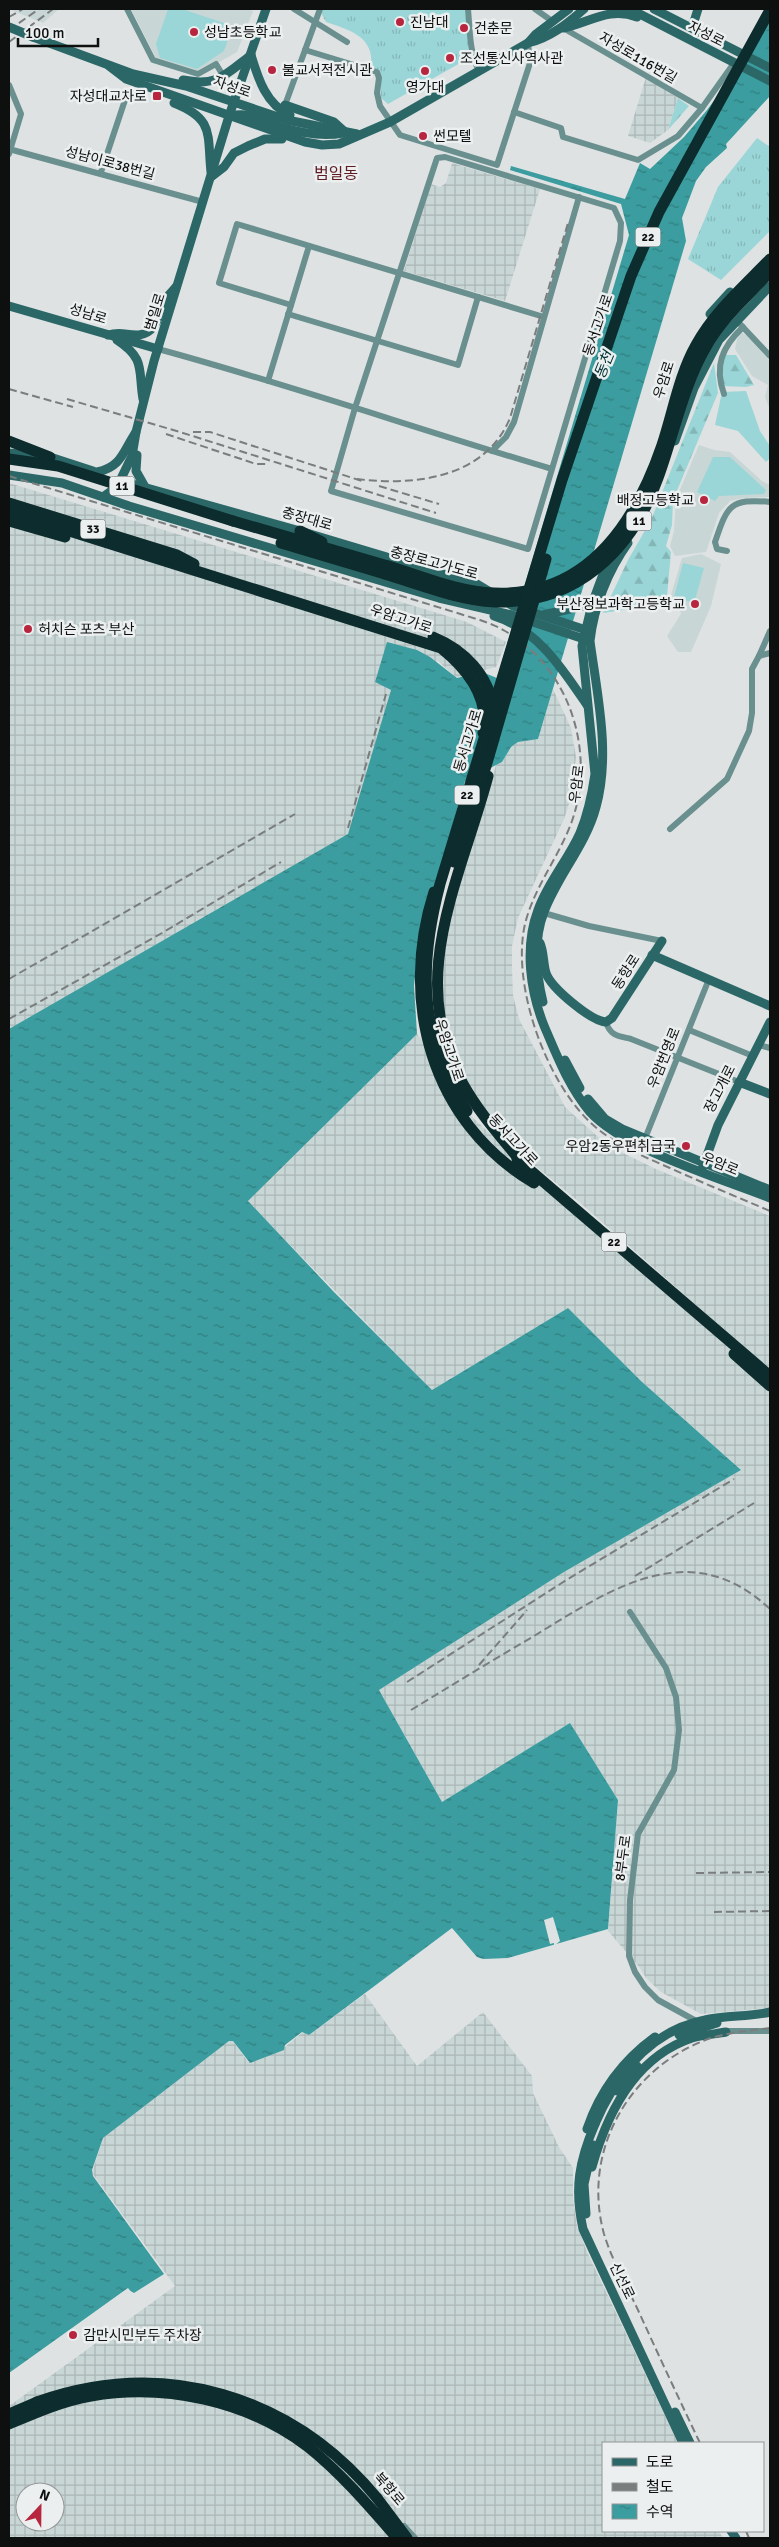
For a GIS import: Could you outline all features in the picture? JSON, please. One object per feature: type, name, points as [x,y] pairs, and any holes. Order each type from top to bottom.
[{"type":"highway","name":"동서고가로","points":[[770,10],[659,212],[631,276],[562,480],[430,921],[424,987],[437,1052],[458,1096],[472,1118],[496,1147],[534,1183],[770,1386]]},
{"type":"highway","name":"동서고가로","points":[[770,25],[665,217],[633,286],[612,345],[571,475],[487,763],[440,912],[433,952],[432,986],[435,1016],[444,1049],[457,1081],[473,1107],[500,1142],[770,1376]]},
{"type":"highway","name":"충장로고가도로","points":[[9,459],[58,466],[361,568],[386,570],[460,588],[493,593],[517,592],[550,586],[593,561],[618,534],[641,498],[661,446],[688,359],[695,345],[706,328],[727,303],[770,259]]},
{"type":"highway","name":"충장로고가도로","points":[[9,466],[56,472],[232,525],[344,553],[461,596],[495,602],[553,593],[583,580],[599,568],[625,540],[645,510],[705,348],[734,310],[770,272]]},
{"type":"highway","points":[[9,441],[50,457]]},
{"type":"highway","name":"33","points":[[9,504],[177,555],[207,572]]},
{"type":"highway","name":"우암고가로","points":[[9,508],[428,643],[445,652],[470,676],[482,706],[484,726],[476,762],[426,917],[419,972],[423,1020],[436,1066],[458,1109],[491,1149],[514,1171],[534,1183]]},
{"type":"highway","name":"우암고가로","points":[[9,512],[207,572],[426,634],[452,646],[473,662],[482,675],[493,700],[496,717],[496,739],[481,800],[445,918],[438,948],[436,993],[445,1036],[463,1083],[478,1109],[522,1163]]},
{"type":"highway","points":[[9,521],[173,568],[207,572]]},
{"type":"highway","points":[[300,531],[344,553]]},
{"type":"highway","points":[[294,554],[361,568]]},
{"type":"highway","points":[[9,2414],[60,2394],[112,2384],[162,2382],[226,2395],[280,2418],[322,2444],[360,2477],[407,2538]]},
{"type":"highway","points":[[9,2424],[64,2403],[90,2396],[152,2392],[176,2394],[222,2404],[276,2426],[306,2446],[343,2478],[397,2538]]},
{"type":"main road","points":[[234,101],[266,9]]},
{"type":"main road","name":"자성로","points":[[528,43],[536,34],[569,9]]},
{"type":"main road","name":"자성로","points":[[109,66],[126,79],[158,92],[291,138],[322,145],[338,144],[357,134],[390,122],[528,43],[543,39],[563,28],[584,9]]},
{"type":"main road","name":"자성로","points":[[630,9],[770,81]]},
{"type":"main road","name":"자성로","points":[[654,9],[770,68]]},
{"type":"main road","points":[[692,28],[698,9]]},
{"type":"main road","points":[[741,53],[748,43],[764,9]]},
{"type":"main road","points":[[563,28],[604,14],[618,13],[652,21]]},
{"type":"main road","name":"자성로","points":[[9,27],[133,74],[186,86],[308,124],[357,134]]},
{"type":"main road","points":[[133,74],[206,83],[224,77],[251,55]]},
{"type":"main road","points":[[251,55],[262,86],[271,103],[280,111],[308,124]]},
{"type":"main road","points":[[158,92],[172,102],[192,110],[200,117],[210,141],[211,177]]},
{"type":"main road","name":"범일로","points":[[136,432],[158,349],[234,101]]},
{"type":"main road","points":[[285,105],[334,122],[346,132]]},
{"type":"main road","name":"자성로","points":[[230,116],[246,115],[310,134],[332,136],[346,132]]},
{"type":"main road","points":[[211,177],[224,167],[234,154],[248,146],[265,139],[291,138]]},
{"type":"main road","name":"우암로","points":[[770,252],[720,302],[700,328],[683,362],[658,443],[599,580],[592,604],[583,661],[595,774],[593,792],[579,834],[537,911],[530,948],[530,967],[542,1021],[568,1082],[602,1124],[702,1168],[770,1190]]},
{"type":"main road","points":[[720,302],[748,289],[770,266]]},
{"type":"main road","points":[[108,335],[120,332],[139,334],[152,329],[158,320],[165,300],[178,284]]},
{"type":"main road","name":"우암로","points":[[643,1143],[606,1119],[574,1079],[545,1011],[538,981],[536,956],[538,940],[544,913],[587,833],[597,806],[602,760],[600,717],[588,636],[600,596],[613,567],[656,496],[694,388],[708,359],[719,340],[740,324],[770,286]]},
{"type":"main road","points":[[740,324],[748,289]]},
{"type":"main road","name":"성남로","points":[[9,306],[158,349]]},
{"type":"main road","points":[[108,335],[129,348],[136,356],[142,369],[141,387],[143,402]]},
{"type":"main road","points":[[136,432],[136,471],[145,487]]},
{"type":"main road","points":[[97,472],[108,470],[115,465],[136,432]]},
{"type":"main road","points":[[104,497],[121,481],[135,445]]},
{"type":"main road","name":"충장대로","points":[[9,454],[50,457],[121,481],[300,531],[477,584],[512,614],[588,636]]},
{"type":"main road","points":[[9,475],[62,483],[128,506],[439,598],[512,614],[556,658],[589,708]]},
{"type":"main road","points":[[128,506],[127,492],[133,484]]},
{"type":"main road","points":[[540,615],[592,604]]},
{"type":"main road","name":"충장대로","points":[[512,614],[540,615],[571,630]]},
{"type":"main road","points":[[538,940],[547,975],[566,996],[593,1019],[606,1022]]},
{"type":"main road","name":"동항로","points":[[606,1022],[612,1018],[662,941]]},
{"type":"main road","points":[[652,955],[770,1006]]},
{"type":"main road","name":"장고개로","points":[[702,1168],[718,1125],[770,1022]]},
{"type":"main road","points":[[739,1082],[770,1094]]},
{"type":"main road","points":[[598,2124],[605,2101],[622,2073],[652,2045],[697,2022],[770,2012]]},
{"type":"main road","points":[[598,2124],[615,2094],[631,2072],[644,2059],[677,2036],[719,2023],[770,2018]]},
{"type":"main road","points":[[678,2045],[689,2027],[691,2019]]},
{"type":"main road","points":[[691,2019],[656,2037],[637,2050],[626,2060],[607,2087],[588,2126],[578,2162],[575,2202],[582,2207],[594,2161],[621,2096],[648,2064],[678,2045],[692,2038],[726,2032]]},
{"type":"main road","name":"신선로","points":[[598,2124],[587,2167],[582,2207],[593,2252],[683,2442]]},
{"type":"main road","name":"신선로","points":[[582,2207],[591,2234],[690,2442]]},
{"type":"street","points":[[127,9],[153,60],[198,74],[216,64],[224,77]]},
{"type":"street","points":[[294,9],[316,20],[347,42]]},
{"type":"street","points":[[285,105],[320,9]]},
{"type":"street","points":[[468,9],[470,42],[474,60],[479,71]]},
{"type":"street","points":[[535,9],[552,22]]},
{"type":"street","name":"자성로116번길","points":[[563,28],[702,108]]},
{"type":"street","points":[[305,50],[376,72],[379,78],[377,93],[380,106],[400,135],[497,165],[530,63],[528,43]]},
{"type":"street","points":[[514,112],[561,128],[564,136],[638,160],[678,136],[736,64]]},
{"type":"street","points":[[9,85],[21,114],[9,151]]},
{"type":"street","points":[[101,172],[128,91]]},
{"type":"street","name":"성남이로38번길","points":[[9,151],[101,172],[203,202]]},
{"type":"street","points":[[440,157],[579,197],[614,208],[618,214],[622,231],[528,549],[331,491],[355,408],[434,162],[440,157]]},
{"type":"street","points":[[492,451],[506,437],[514,422],[579,197]]},
{"type":"street","points":[[291,305],[219,283],[237,224],[544,317]]},
{"type":"street","points":[[268,380],[309,246]]},
{"type":"street","points":[[288,314],[458,365],[478,297]]},
{"type":"street","points":[[720,302],[770,356]]},
{"type":"street","points":[[724,394],[718,373],[720,356],[740,324]]},
{"type":"street","points":[[158,349],[268,380],[552,469]]},
{"type":"street","points":[[9,448],[24,454]]},
{"type":"street","points":[[727,551],[717,549],[714,542],[729,508],[739,502],[770,502]]},
{"type":"street","points":[[670,830],[726,779],[749,731],[752,713],[752,669],[770,631]]},
{"type":"street","points":[[759,656],[770,653]]},
{"type":"street","name":"동항로","points":[[544,913],[589,926],[662,941]]},
{"type":"street","name":"우암번영로","points":[[643,1143],[709,979]]},
{"type":"street","points":[[606,1022],[611,1032],[618,1038],[631,1039],[739,1082]]},
{"type":"street","points":[[689,1030],[753,1056]]},
{"type":"street","points":[[759,1045],[770,1048]]},
{"type":"street","name":"8부두로","points":[[630,1612],[666,1668],[676,1697],[679,1730],[674,1770],[638,1834],[630,1900],[629,1956],[635,1972],[645,1987],[658,2000],[691,2019],[715,2030],[726,2032],[770,2031]]},
{"type":"street","name":"북항로","points":[[337,2468],[346,2467],[362,2476],[415,2538]]},
{"type":"street","name":"북항로","points":[[356,2496],[393,2538]]},
{"type":"shaded area","points":[[59,9],[43,23],[11,10]]},
{"type":"shaded area","name":"성남초등학교","points":[[131,9],[247,9],[253,11],[237,52],[198,74],[158,62]]},
{"type":"shaded area","points":[[646,77],[678,98],[668,130],[650,143],[628,136]]},
{"type":"shaded area","points":[[452,163],[540,189],[505,301],[404,271],[431,184],[440,187],[446,183]]},
{"type":"shaded area","points":[[741,332],[770,361],[770,410],[765,397],[768,385],[752,376],[735,349],[738,335]]},
{"type":"shaded area","name":"배정고등학교","points":[[699,445],[714,450],[730,452],[762,481],[770,485],[770,497],[743,498],[730,501],[719,513],[706,552],[675,556],[670,546],[674,531],[676,499]]},
{"type":"shaded area","points":[[9,483],[467,622],[506,642],[496,667],[457,678],[438,661],[375,681],[391,690],[350,831],[346,836],[9,1030]]},
{"type":"shaded area","name":"부산정보과학고등학교","points":[[701,554],[721,564],[711,606],[691,652],[678,652],[667,636],[681,614],[678,602],[673,600],[671,595],[682,558]]},
{"type":"shaded area","points":[[553,689],[571,728],[576,757],[571,798],[564,819],[518,918],[512,946],[512,968],[513,995],[519,1019],[565,1107],[597,1136],[623,1153],[656,1169],[770,1216],[770,1370],[578,1201],[517,1151],[482,1109],[455,1057],[446,1025],[440,975],[447,924],[496,765],[502,762],[511,747],[518,742],[538,738]]},
{"type":"shaded area","points":[[417,1034],[472,1100],[464,1109],[561,1202],[770,1383],[770,2008],[701,2014],[661,1992],[646,1978],[640,1968],[608,1931],[618,1800],[570,1724],[442,1802],[379,1690],[564,1572],[741,1470],[641,1381],[568,1308],[432,1390],[249,1203],[249,1199]]},
{"type":"shaded area","points":[[365,1994],[417,2066],[483,2012],[532,2076],[533,2093],[559,2147],[573,2168],[573,2199],[577,2226],[588,2254],[678,2442],[602,2442],[602,2532],[720,2532],[723,2538],[9,2538],[9,2406],[175,2286],[92,2173],[103,2138],[229,2041],[233,2041],[248,2062],[259,2060],[285,2047],[303,2032],[309,2035]]},
{"type":"green space","points":[[168,9],[182,9],[233,26],[224,51],[197,69],[160,58],[156,44]]},
{"type":"green space","points":[[322,9],[467,9],[469,58],[388,104],[381,98],[380,70],[371,67],[369,48],[365,42],[352,32],[326,22],[321,13]]},
{"type":"green space","points":[[678,98],[689,106],[668,130]]},
{"type":"green space","points":[[757,138],[770,147],[770,231],[721,280],[688,259],[718,187]]},
{"type":"green space","points":[[723,355],[736,355],[754,385],[746,387],[722,386]]},
{"type":"green space","points":[[714,363],[718,393],[673,500],[672,525],[666,546],[671,552],[667,596],[651,606],[603,613],[628,560],[651,520]]},
{"type":"green space","points":[[746,391],[760,431],[770,446],[770,458],[766,462],[738,431],[715,425],[722,392]]},
{"type":"green space","points":[[713,457],[730,457],[766,490],[764,494],[719,496],[715,501],[697,492]]},
{"type":"green space","points":[[683,563],[704,568],[694,603],[674,597]]},
{"type":"water","name":"동천","points":[[770,13],[770,96],[726,144],[727,148],[706,167],[696,181],[682,218],[686,241],[538,739],[518,742],[511,747],[502,762],[465,781],[418,946],[414,986],[417,1034],[248,1201],[333,1291],[432,1390],[568,1308],[641,1381],[741,1470],[564,1572],[379,1690],[442,1802],[570,1723],[618,1800],[608,1929],[508,1958],[483,1959],[477,1957],[452,1928],[309,2035],[302,2032],[285,2045],[284,2050],[250,2063],[233,2041],[229,2041],[103,2138],[92,2170],[93,2176],[164,2274],[134,2293],[127,2289],[9,2374],[9,1029],[348,834],[391,690],[375,682],[387,642],[417,650],[430,657],[457,678],[482,672],[497,678],[629,235],[621,204],[510,170],[511,166],[625,199],[640,163],[650,169],[684,137],[736,71]]},
{"type":"pier","points":[[553,1917],[560,1941],[554,1946],[554,1943],[550,1944],[544,1920]]},
{"type":"pier","points":[[128,2288],[132,2293],[130,2294],[128,2291],[9,2376],[9,2373]]},
{"type":"railway","points":[[9,17],[23,9]]},
{"type":"railway","points":[[9,30],[39,9]]},
{"type":"railway","points":[[9,42],[53,9]]},
{"type":"railway","points":[[357,479],[401,481],[445,474],[465,466],[483,454],[499,438],[510,418],[568,223]]},
{"type":"railway","points":[[9,389],[73,407]]},
{"type":"railway","points":[[67,399],[180,432],[436,513]]},
{"type":"railway","points":[[193,432],[210,432],[362,481]]},
{"type":"railway","points":[[166,434],[256,464],[266,464]]},
{"type":"railway","points":[[9,476],[480,620],[502,629],[528,647],[546,667],[561,689],[572,714],[578,740],[581,767],[579,795],[572,821],[534,897],[525,924],[522,948],[523,975],[528,1003],[536,1031],[547,1058],[560,1084],[575,1106],[592,1124],[610,1138],[649,1159],[770,1211]]},
{"type":"railway","points":[[379,486],[439,504]]},
{"type":"railway","points":[[348,828],[386,694]]},
{"type":"railway","points":[[9,979],[295,814]]},
{"type":"railway","points":[[9,1019],[162,933],[281,862]]},
{"type":"railway","points":[[407,1682],[568,1579],[734,1479]]},
{"type":"railway","points":[[635,1576],[754,1503]]},
{"type":"railway","points":[[411,1710],[592,1601],[621,1587],[651,1577],[680,1572],[710,1575],[740,1587],[770,1609]]},
{"type":"railway","points":[[479,1665],[527,1610]]},
{"type":"railway","points":[[696,1873],[770,1872]]},
{"type":"railway","points":[[714,1912],[770,1911]]},
{"type":"railway","points":[[700,2442],[607,2244],[599,2203],[600,2172],[606,2142],[619,2115],[635,2090],[657,2069],[682,2051],[711,2038],[770,2028]]},
{"type":"railway","points":[[746,2532],[749,2538]]},
{"type":"place","name":"진남대","points":[[400,22]]},
{"type":"place","name":"건춘문","points":[[464,28]]},
{"type":"place","name":"성남초등학교","points":[[194,32]]},
{"type":"place","name":"조선통신사역사관","points":[[450,58]]},
{"type":"place","name":"불교서적전시관","points":[[272,70]]},
{"type":"place","name":"영가대","points":[[425,71]]},
{"type":"place","name":"자성대교차로","points":[[157,96]]},
{"type":"place","name":"썬모텔","points":[[423,136]]},
{"type":"place","name":"배정고등학교","points":[[704,500]]},
{"type":"place","name":"부산정보과학고등학교","points":[[695,604]]},
{"type":"place","name":"허치슨 포츠 부산","points":[[28,629]]},
{"type":"place","name":"우암2동우편취급국","points":[[686,1146]]},
{"type":"place","name":"감만시민부두 주차장","points":[[73,2335]]},
{"type":"district","name":"범일동","points":[[336,174]]}]
